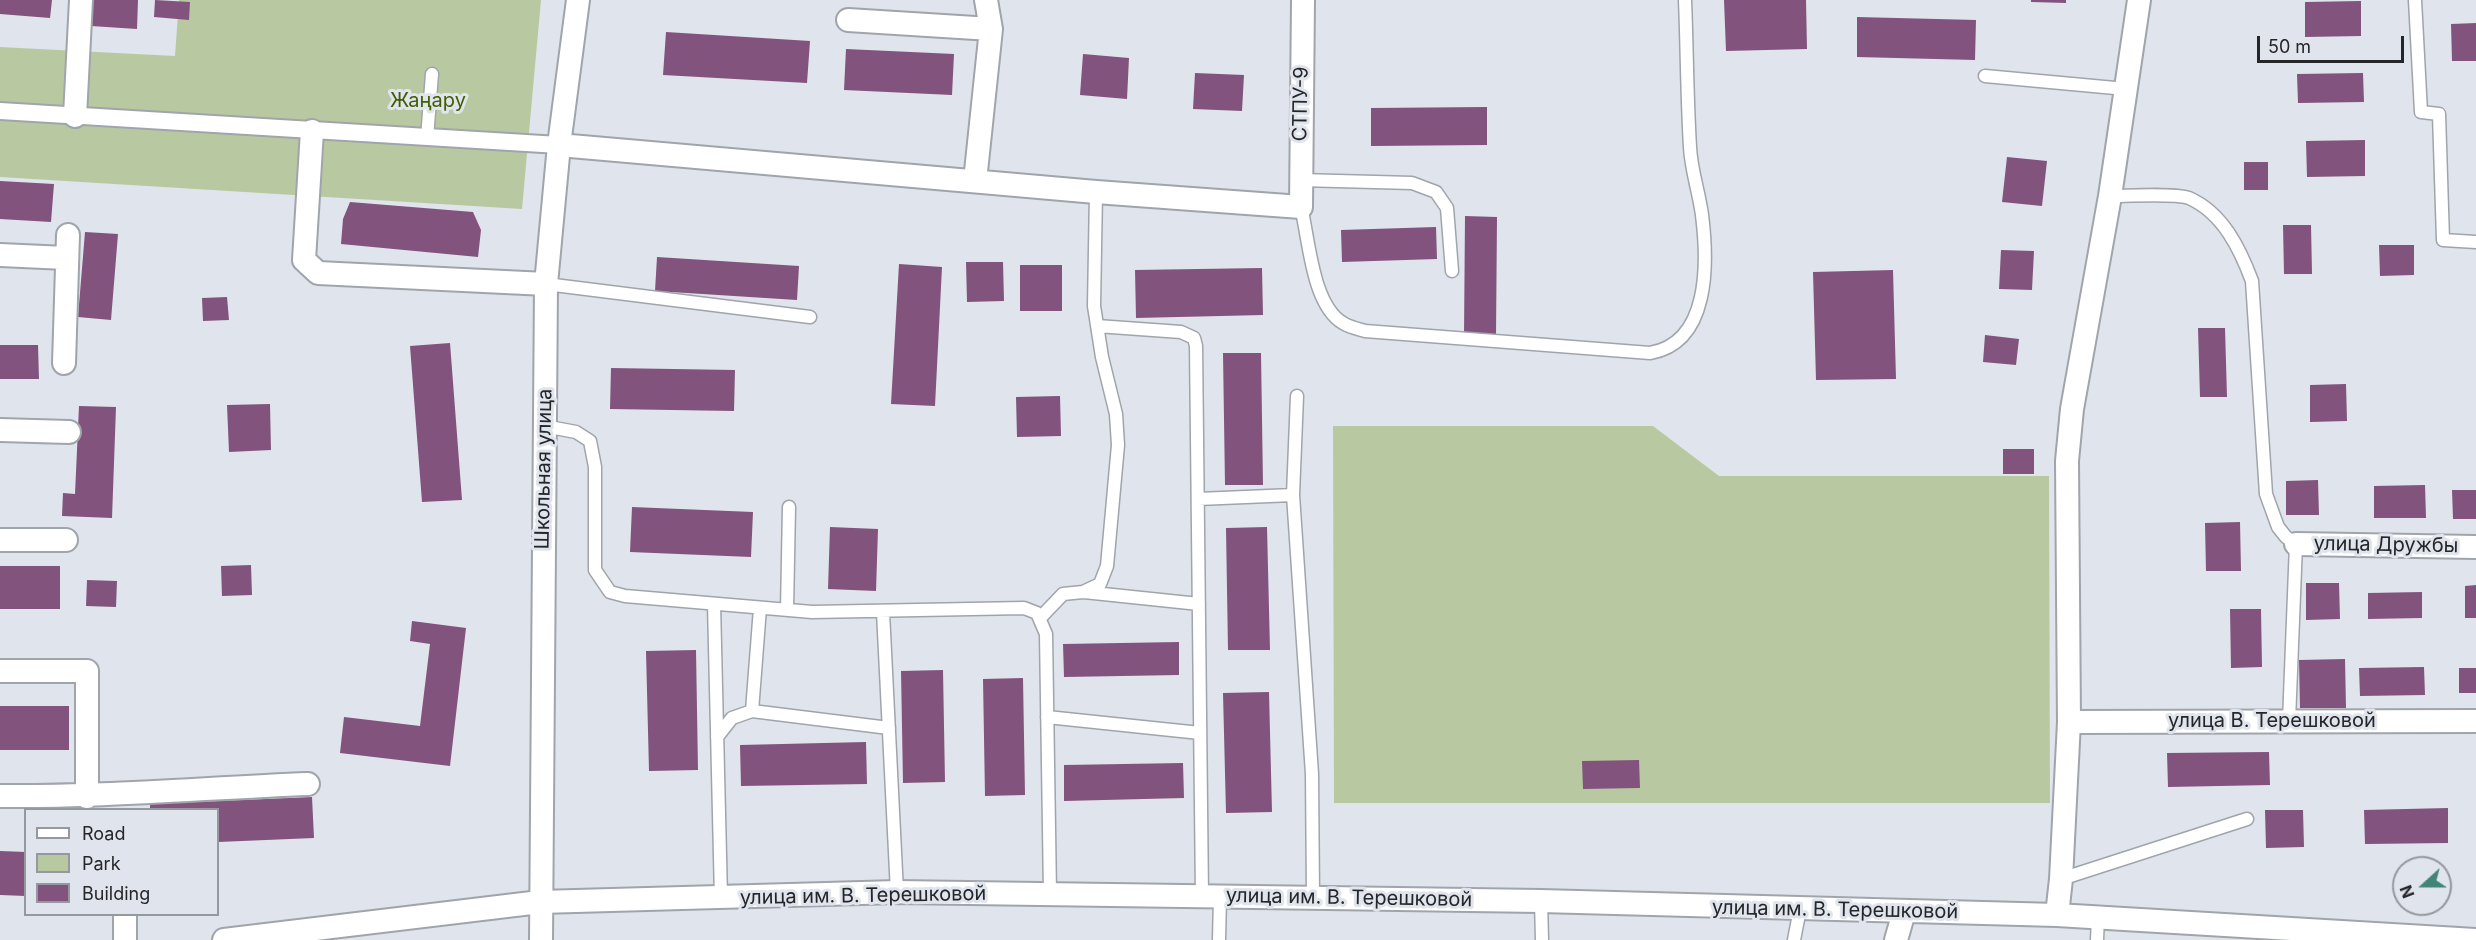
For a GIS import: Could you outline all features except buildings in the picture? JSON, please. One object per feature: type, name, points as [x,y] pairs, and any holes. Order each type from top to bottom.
[{"type":"street","points":[[75,116],[81,0]]},
{"type":"street","name":"Школьная улица","points":[[541,940],[546,284],[559,145],[578,0]]},
{"type":"street","points":[[975,181],[991,29],[986,0]]},
{"type":"street","name":"СТПУ-9","points":[[1302,207],[1300,180],[1303,0]]},
{"type":"street","points":[[2057,915],[2069,722],[2067,460],[2072,409],[2110,196],[2139,0]]},
{"type":"street","points":[[848,20],[991,29]]},
{"type":"street","points":[[0,111],[559,145],[1096,192],[1302,207]]},
{"type":"street","points":[[312,131],[304,260],[318,273],[546,284]]},
{"type":"street","points":[[64,363],[68,235]]},
{"type":"street","points":[[0,255],[66,258]]},
{"type":"street","points":[[0,430],[69,432]]},
{"type":"street","points":[[0,540],[66,540]]},
{"type":"street","name":"улица Дружбы","points":[[2296,544],[2476,547]]},
{"type":"street","points":[[0,672],[87,671],[87,797]]},
{"type":"street","name":"улица В. Терешковой","points":[[2069,722],[2476,721]]},
{"type":"street","points":[[0,796],[87,797],[126,801],[308,784]]},
{"type":"street","name":"улица им. В. Терешковой","points":[[224,940],[327,934],[540,902],[897,892],[1541,901],[2057,915],[2476,940]]},
{"type":"street","points":[[1896,940],[1904,912]]},
{"type":"street","points":[[124,940],[125,916]]},
{"type":"lane","points":[[1302,207],[1320,293],[1331,313],[1343,323],[1365,331],[1650,353],[1674,346],[1687,334],[1697,314],[1706,250],[1690,149],[1685,0]]},
{"type":"lane","points":[[2415,0],[2421,112],[2439,114],[2443,240],[2476,242]]},
{"type":"lane","points":[[427,138],[432,74]]},
{"type":"lane","points":[[1985,76],[2126,89]]},
{"type":"lane","points":[[1300,180],[1412,183],[1436,192],[1447,208],[1452,271]]},
{"type":"lane","points":[[1041,617],[1058,597],[1083,592],[1100,584],[1107,566],[1118,445],[1116,414],[1094,306],[1096,192]]},
{"type":"lane","points":[[2110,196],[2188,198],[2220,221],[2240,250],[2252,281],[2266,494],[2278,527],[2296,544],[2289,721]]},
{"type":"lane","points":[[546,284],[810,317]]},
{"type":"lane","points":[[1097,326],[1181,332],[1194,338],[1196,346],[1200,733],[1211,897],[1219,940]]},
{"type":"lane","points":[[1297,396],[1293,495],[1312,774],[1313,897]]},
{"type":"lane","points":[[544,426],[576,432],[590,441],[595,467],[595,570],[610,592],[625,596],[787,610],[883,612],[1024,608],[1033,610],[1041,617],[1046,634],[1050,894]]},
{"type":"lane","points":[[1198,499],[1293,495]]},
{"type":"lane","points":[[787,610],[789,507]]},
{"type":"lane","points":[[1083,592],[1199,604]]},
{"type":"lane","points":[[714,604],[721,898]]},
{"type":"lane","points":[[752,711],[760,608]]},
{"type":"lane","points":[[883,612],[897,892]]},
{"type":"lane","points":[[717,737],[732,718],[752,711],[889,728]]},
{"type":"lane","points":[[1047,717],[1200,733]]},
{"type":"lane","points":[[2061,879],[2247,819]]},
{"type":"lane","points":[[1541,901],[1542,940]]},
{"type":"lane","points":[[1794,940],[1800,909]]},
{"type":"lane","points":[[2097,940],[2098,917]]},
{"type":"green space","name":"Жаңару","points":[[179,0],[541,0],[522,209],[0,177],[0,47],[175,56]]},
{"type":"green space","points":[[1333,426],[1653,426],[1719,476],[2049,476],[2050,803],[1334,803]]}]
